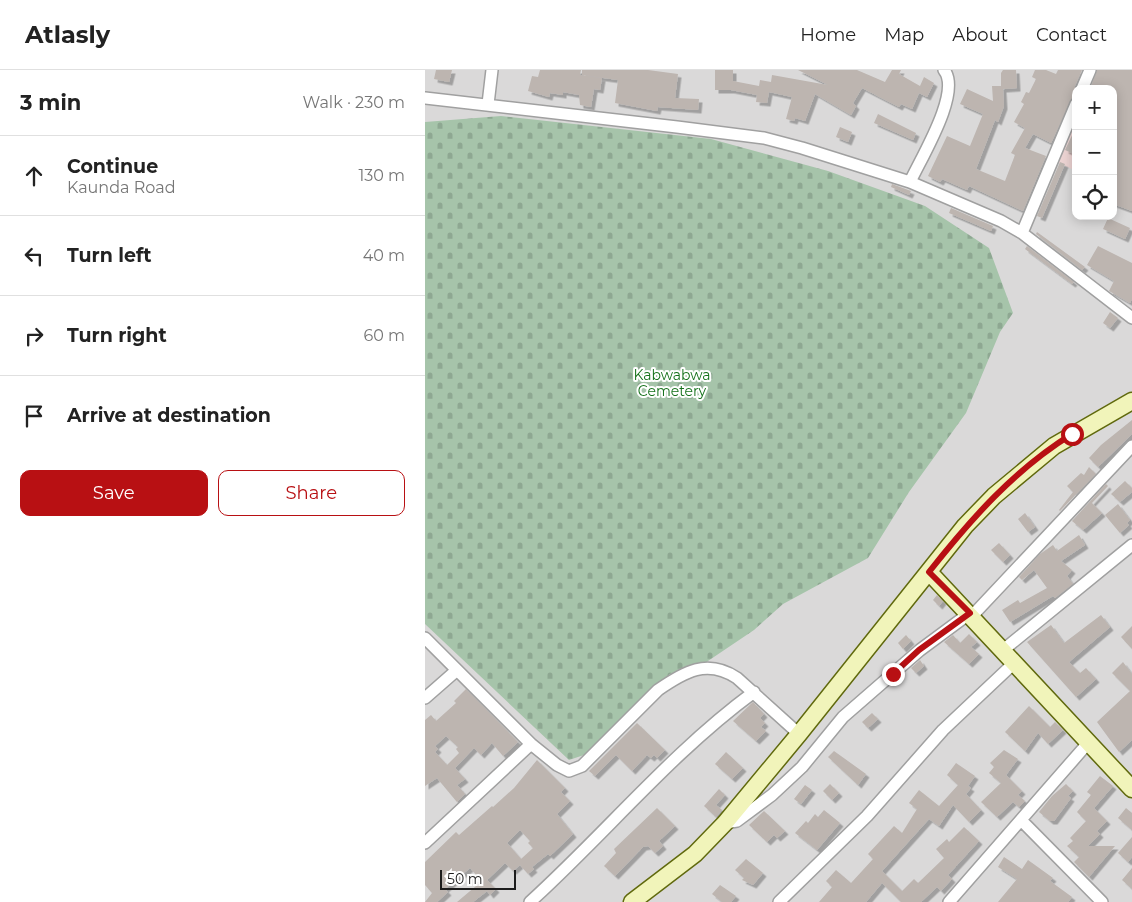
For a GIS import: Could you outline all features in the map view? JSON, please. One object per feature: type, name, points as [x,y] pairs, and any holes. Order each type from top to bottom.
[{"type":"street","points":[[488,104],[492,70]]},
{"type":"street","points":[[910,182],[947,104],[950,84],[944,70]]},
{"type":"street","points":[[1084,85],[1090,70]]},
{"type":"street","points":[[425,98],[763,138],[801,148],[910,182],[1001,220],[1022,233],[1132,318]]},
{"type":"street","points":[[1022,233],[1072,114]]},
{"type":"street","points":[[632,902],[689,858],[725,823],[799,734],[965,526],[1025,468],[1054,446],[1132,401]]},
{"type":"street","points":[[725,823],[737,821],[771,795],[803,767],[843,717],[919,650],[971,614],[1132,446]]},
{"type":"street","points":[[1002,651],[1132,545]]},
{"type":"street","points":[[929,572],[971,614],[1013,664],[1132,789]]},
{"type":"street","points":[[425,638],[531,744],[564,770],[575,770],[611,739],[658,690],[680,676],[697,669],[713,667],[727,671],[754,692],[799,734]]},
{"type":"street","points":[[779,902],[867,816],[943,730],[1013,664]]},
{"type":"street","points":[[425,698],[457,670]]},
{"type":"street","points":[[530,902],[642,790],[754,692]]},
{"type":"street","points":[[950,901],[1088,743]]},
{"type":"street","points":[[425,843],[531,744]]},
{"type":"street","points":[[1021,820],[1102,902]]},
{"type":"shaded area","points":[[425,70],[1132,70],[1132,902],[425,902]]},
{"type":"shaded area","points":[[1072,127],[1072,169],[1057,162]]},
{"type":"green space","name":"Kabwabwa Cemetery","points":[[501,116],[711,139],[828,171],[925,206],[989,248],[1013,313],[1000,332],[966,413],[909,492],[868,558],[783,604],[754,630],[705,663],[670,674],[637,702],[593,752],[569,760],[425,624],[425,122]]},
{"type":"building","points":[[436,70],[452,70],[449,82],[434,79]]},
{"type":"building","points":[[540,70],[581,70],[580,75],[602,78],[600,90],[594,89],[591,107],[580,105],[579,95],[563,92],[563,95],[550,93],[549,97],[528,91],[532,76],[538,77]]},
{"type":"building","points":[[582,70],[648,70],[678,74],[675,98],[699,99],[698,110],[658,107],[657,111],[615,103],[618,80],[582,75]]},
{"type":"building","points":[[715,70],[733,70],[733,81],[759,86],[760,80],[771,82],[772,75],[828,85],[798,70],[857,70],[885,82],[892,70],[901,70],[899,74],[920,86],[924,77],[934,83],[927,97],[919,93],[912,109],[901,104],[899,107],[862,88],[853,103],[856,106],[851,115],[815,94],[805,121],[795,118],[794,121],[786,119],[792,97],[769,92],[767,103],[756,102],[757,95],[731,90],[715,90]]},
{"type":"building","points":[[1003,70],[1016,70],[1017,88],[1003,89],[1004,106],[998,122],[995,120],[976,169],[1005,181],[1015,155],[1011,153],[1025,128],[1014,122],[1024,104],[1021,102],[1026,92],[1029,93],[1036,79],[1032,77],[1035,70],[1046,70],[1056,74],[1058,70],[1082,70],[1075,85],[1072,85],[1072,98],[1051,143],[1033,134],[1025,148],[1046,156],[1023,211],[969,186],[967,190],[942,179],[940,182],[928,176],[947,136],[970,146],[983,114],[960,104],[967,89],[993,101],[992,86],[1001,86],[1001,73]]},
{"type":"building","points":[[1097,70],[1132,70],[1132,211],[1117,205],[1117,85],[1091,85]]},
{"type":"building","points":[[878,114],[916,133],[913,140],[874,123]]},
{"type":"building","points":[[840,127],[852,132],[848,142],[836,137]]},
{"type":"building","points":[[1072,135],[1072,153],[1065,150]]},
{"type":"building","points":[[1060,162],[1065,164],[1042,218],[1037,216]]},
{"type":"building","points":[[892,184],[911,191],[909,195],[891,187]]},
{"type":"building","points":[[951,208],[993,226],[991,231],[949,213]]},
{"type":"building","points":[[1107,220],[1112,220],[1130,228],[1125,239],[1103,229]]},
{"type":"building","points":[[1037,232],[1085,267],[1082,270],[1036,234]]},
{"type":"building","points":[[1027,246],[1074,282],[1072,284],[1025,249]]},
{"type":"building","points":[[1098,246],[1132,263],[1132,299],[1130,303],[1109,291],[1114,281],[1087,265]]},
{"type":"building","points":[[1110,312],[1118,318],[1110,328],[1103,323]]},
{"type":"building","points":[[1132,420],[1132,434],[1098,467],[1089,458],[1101,445]]},
{"type":"building","points":[[1089,467],[1096,474],[1060,511],[1073,492],[1067,486],[1081,473],[1084,475]]},
{"type":"building","points":[[1125,481],[1132,488],[1132,492],[1120,502],[1111,494]]},
{"type":"building","points":[[1106,484],[1108,486],[1092,503],[1102,513],[1083,530],[1072,521]]},
{"type":"building","points":[[1118,504],[1130,520],[1127,523],[1129,525],[1120,533],[1105,515]]},
{"type":"building","points":[[1025,513],[1035,527],[1028,532],[1018,519]]},
{"type":"building","points":[[1079,535],[1085,545],[1061,561],[1072,570],[1067,576],[1073,584],[1055,598],[1053,596],[1010,622],[1002,610],[1018,600],[1020,603],[1047,588],[1034,570],[1022,580],[1019,577],[1040,554],[1053,545],[1057,551]]},
{"type":"building","points":[[999,543],[1010,555],[1003,562],[991,550]]},
{"type":"building","points":[[937,595],[943,601],[939,606],[933,600]]},
{"type":"building","points":[[1101,615],[1110,627],[1069,662],[1080,673],[1086,668],[1096,679],[1076,697],[1027,642],[1051,625],[1064,643]]},
{"type":"building","points":[[1132,626],[1132,649],[1121,637]]},
{"type":"building","points":[[969,634],[977,642],[971,647],[979,654],[969,664],[944,642],[953,635],[960,643]]},
{"type":"building","points":[[906,635],[911,641],[903,649],[898,643]]},
{"type":"building","points":[[920,660],[924,666],[916,673],[911,668]]},
{"type":"building","points":[[1123,662],[1132,674],[1132,740],[1119,752],[1097,722],[1130,691],[1112,673]]},
{"type":"building","points":[[466,689],[518,742],[503,756],[492,743],[481,755],[474,748],[455,768],[465,779],[457,785],[465,794],[457,802],[437,778],[425,786],[425,720],[431,715],[436,721],[456,703],[454,701]],"holes":[[[446,736],[458,747],[456,749],[459,753],[447,765],[435,752],[438,749],[435,746]]]},
{"type":"building","points":[[753,702],[764,714],[760,718],[765,723],[761,727],[766,731],[756,741],[733,721]]},
{"type":"building","points":[[1029,706],[1050,727],[1055,722],[1063,730],[1048,744],[1038,733],[1025,751],[1005,732]]},
{"type":"building","points":[[872,713],[878,719],[868,728],[862,722]]},
{"type":"building","points":[[637,723],[665,750],[657,758],[654,755],[651,758],[647,755],[632,771],[616,755],[595,776],[589,771]]},
{"type":"building","points":[[1004,750],[1018,759],[1006,775],[1022,791],[1018,795],[1025,801],[1019,807],[1013,802],[997,817],[981,802],[1001,783],[989,773],[994,767],[990,763]]},
{"type":"building","points":[[834,751],[866,774],[858,785],[828,757]]},
{"type":"building","points":[[726,752],[743,768],[732,779],[715,764]]},
{"type":"building","points":[[537,760],[565,788],[561,792],[570,801],[557,814],[573,834],[550,856],[548,854],[532,867],[534,869],[528,874],[520,865],[513,871],[505,863],[487,880],[496,889],[490,895],[487,891],[473,902],[457,902],[482,881],[470,868],[445,889],[448,892],[437,902],[425,902],[432,893],[425,885],[425,862],[456,832],[459,835],[514,788]],"holes":[[[520,830],[530,841],[528,843],[533,848],[521,859],[507,843]]]},
{"type":"building","points":[[956,763],[975,776],[968,786],[971,788],[966,794],[981,810],[969,822],[953,805],[939,826],[929,819],[882,871],[902,891],[914,879],[918,883],[944,858],[936,849],[947,839],[949,842],[964,827],[979,841],[948,875],[952,879],[941,891],[937,887],[921,902],[901,902],[882,883],[866,902],[819,902],[832,887],[826,881],[836,870],[851,883],[873,859],[868,854],[894,826],[902,833],[917,809],[909,803],[919,790],[939,806],[958,785],[947,775]]},
{"type":"building","points":[[1100,776],[1113,786],[1094,808],[1107,821],[1097,831],[1100,834],[1088,846],[1115,846],[1089,877],[1074,862],[1079,857],[1067,846],[1073,841],[1070,838],[1086,821],[1077,812],[1091,795],[1087,792]]},
{"type":"building","points":[[830,784],[839,793],[832,800],[823,791]]},
{"type":"building","points":[[1066,784],[1073,791],[1068,796],[1071,798],[1054,821],[1050,821],[1039,812],[1052,796]]},
{"type":"building","points":[[805,785],[812,790],[801,804],[794,799]]},
{"type":"building","points":[[719,789],[725,795],[716,805],[722,810],[716,817],[704,806]]},
{"type":"building","points":[[657,808],[675,826],[659,841],[663,846],[655,853],[648,846],[643,847],[615,876],[604,866],[616,853],[614,849]]},
{"type":"building","points":[[1126,808],[1132,813],[1132,830],[1118,818]]},
{"type":"building","points":[[824,810],[840,823],[817,850],[795,833],[806,821],[808,823],[815,814],[818,817]]},
{"type":"building","points":[[764,811],[785,831],[777,838],[774,835],[767,842],[749,825]]},
{"type":"building","points":[[1132,837],[1132,857],[1128,862],[1118,853]]},
{"type":"building","points":[[1004,857],[1022,869],[1028,860],[1053,878],[1050,881],[1072,897],[1068,902],[998,902],[1017,879],[998,867]]},
{"type":"building","points":[[746,859],[763,873],[753,885],[742,880],[744,878],[735,870]]},
{"type":"building","points":[[1132,868],[1132,889],[1122,880]]},
{"type":"building","points":[[720,885],[736,896],[731,902],[722,902],[712,894]]},
{"type":"route","points":[[893,674],[919,650],[970,613],[929,572],[965,526],[994,496],[1025,468],[1072,434]]}]
